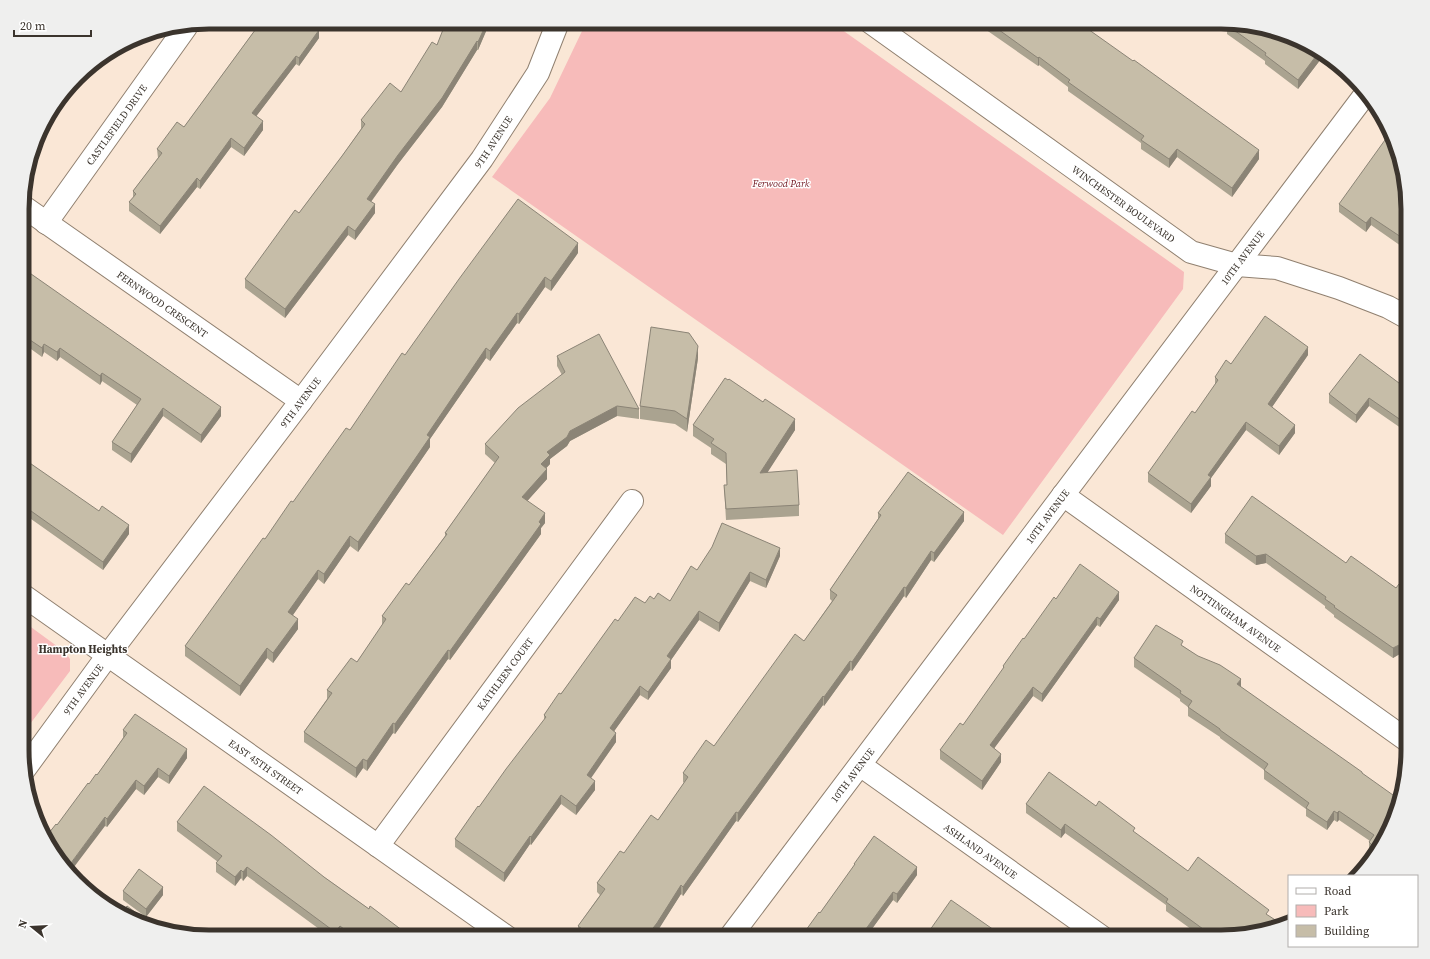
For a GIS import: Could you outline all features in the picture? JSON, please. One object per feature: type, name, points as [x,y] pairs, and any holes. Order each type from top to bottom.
[{"type":"street","name":"9TH AVENUE","points":[[29,763],[108,655],[482,159],[538,73],[555,29]]},
{"type":"street","name":"WINCHESTER BOULEVARD","points":[[880,29],[1191,252],[1237,265],[1277,268],[1339,288],[1388,307],[1401,314]]},
{"type":"street","name":"CASTLEFIELD DRIVE","points":[[46,223],[183,31]]},
{"type":"street","name":"10TH AVENUE","points":[[735,930],[1362,98]]},
{"type":"street","name":"FERNWOOD CRESCENT","points":[[29,211],[301,401]]},
{"type":"street","name":"NOTTINGHAM AVENUE","points":[[1063,495],[1401,736]]},
{"type":"street","name":"KATHLEEN COURT","points":[[378,846],[632,501]]},
{"type":"street","name":"EAST 45TH STREET","points":[[29,600],[497,930]]},
{"type":"street","name":"ASHLAND AVENUE","points":[[860,765],[1092,930]]},
{"type":"green space","name":"Ferwood Park","points":[[583,29],[841,29],[1184,272],[1183,289],[1003,535],[492,177],[550,98]]},
{"type":"green space","points":[[29,626],[65,652],[70,659],[70,671],[29,725]]},
{"type":"building","points":[[256,29],[319,30],[299,58],[296,56],[252,113],[263,121],[244,148],[231,138],[200,181],[197,178],[160,226],[129,202],[136,194],[133,191],[162,153],[157,149],[177,122],[184,127]]},
{"type":"building","points":[[443,29],[484,29],[478,42],[477,41],[442,98],[398,155],[367,199],[375,204],[355,231],[348,226],[285,309],[245,279],[295,210],[299,213],[342,156],[365,124],[361,120],[390,83],[401,92],[432,42],[437,45]]},
{"type":"building","points":[[998,29],[1088,29],[1133,61],[1134,60],[1259,150],[1232,188],[1177,149],[1169,159],[1141,140],[1144,136],[1068,82],[1070,80],[1039,57],[1038,58]]},
{"type":"building","points":[[1233,29],[1267,35],[1290,43],[1316,56],[1298,80],[1265,55],[1266,53]]},
{"type":"building","points":[[1386,138],[1398,174],[1401,197],[1401,237],[1371,217],[1366,223],[1339,204]]},
{"type":"building","points":[[518,199],[578,243],[551,281],[545,277],[519,314],[517,313],[490,351],[486,348],[427,435],[430,437],[358,542],[350,536],[324,574],[318,570],[288,612],[298,619],[273,653],[267,648],[240,686],[185,646],[263,538],[265,539],[291,501],[293,502],[346,428],[350,430],[402,353],[405,355]]},
{"type":"building","points":[[29,273],[221,407],[201,435],[163,408],[131,454],[112,442],[141,399],[102,373],[100,376],[60,348],[57,352],[44,344],[42,348],[29,339]]},
{"type":"building","points":[[1265,316],[1308,347],[1268,404],[1295,425],[1279,446],[1246,422],[1208,475],[1211,477],[1191,504],[1148,473],[1192,411],[1195,413],[1218,380],[1215,377],[1226,360],[1231,364]]},
{"type":"building","points":[[651,327],[689,333],[698,346],[687,419],[675,411],[640,406]]},
{"type":"building","points":[[599,334],[639,409],[617,406],[570,431],[567,437],[547,452],[550,455],[541,464],[547,469],[522,497],[545,513],[539,522],[541,524],[450,651],[448,650],[395,724],[393,723],[367,761],[363,759],[356,768],[304,732],[332,693],[327,690],[351,658],[357,662],[386,619],[382,616],[406,583],[409,585],[447,534],[445,533],[499,457],[485,444],[518,408],[565,372],[557,356]]},
{"type":"building","points":[[1360,354],[1401,385],[1401,420],[1369,398],[1356,415],[1329,394]]},
{"type":"building","points":[[725,378],[728,380],[729,379],[763,402],[765,399],[795,419],[760,473],[797,470],[799,505],[726,509],[724,485],[727,485],[726,453],[711,443],[714,439],[693,425]]},
{"type":"building","points":[[29,462],[99,511],[102,506],[129,525],[103,562],[29,510]]},
{"type":"building","points":[[908,472],[964,512],[934,553],[931,551],[906,588],[904,587],[852,662],[850,661],[824,697],[823,696],[738,813],[736,812],[683,887],[681,885],[652,930],[583,930],[578,926],[605,889],[597,883],[620,851],[624,853],[651,815],[658,820],[688,777],[683,773],[706,740],[714,746],[795,634],[804,641],[837,595],[830,590],[881,515],[878,513]]},
{"type":"building","points":[[1252,496],[1346,563],[1351,556],[1396,588],[1399,584],[1401,585],[1401,644],[1393,648],[1334,607],[1335,606],[1325,599],[1326,597],[1266,554],[1256,556],[1225,534]]},
{"type":"building","points":[[722,523],[780,548],[766,580],[750,572],[719,623],[699,611],[667,656],[671,659],[648,692],[640,686],[610,728],[616,733],[587,775],[595,781],[576,806],[561,795],[504,873],[455,839],[478,806],[479,807],[546,717],[544,715],[559,693],[561,694],[615,619],[618,621],[635,597],[645,603],[650,596],[654,599],[658,593],[670,601],[691,566],[697,570],[712,547]]},
{"type":"building","points":[[1080,564],[1119,592],[1100,619],[1097,617],[1042,694],[1033,687],[990,745],[1001,754],[982,781],[940,750],[960,723],[963,725],[1023,638],[1024,639],[1054,597],[1056,599]]},
{"type":"building","points":[[1156,625],[1183,641],[1181,645],[1198,656],[1220,665],[1241,679],[1237,684],[1395,796],[1387,819],[1373,846],[1369,842],[1374,835],[1339,811],[1337,813],[1334,811],[1327,822],[1306,808],[1309,803],[1264,770],[1268,764],[1188,707],[1192,701],[1180,693],[1181,691],[1134,658]]},
{"type":"building","points":[[135,714],[187,749],[169,776],[158,768],[144,786],[136,780],[107,819],[105,817],[70,864],[59,850],[49,833],[56,824],[57,825],[88,783],[89,784],[96,774],[97,775],[127,733],[123,730]]},
{"type":"building","points":[[1049,772],[1096,806],[1099,801],[1135,828],[1133,831],[1188,871],[1198,857],[1269,910],[1266,914],[1277,921],[1256,927],[1233,930],[1204,930],[1166,902],[1168,899],[1065,824],[1061,830],[1026,804]]},
{"type":"building","points":[[204,786],[271,835],[324,877],[369,909],[370,906],[402,930],[345,930],[340,926],[337,930],[332,930],[247,867],[243,872],[241,870],[235,877],[216,863],[222,856],[177,822]]},
{"type":"building","points":[[874,836],[917,867],[897,894],[893,892],[865,930],[806,930],[819,912],[820,913]]},
{"type":"building","points":[[139,869],[163,887],[146,909],[123,891]]},
{"type":"building","points":[[951,900],[994,930],[930,930]]},
{"type":"building","points":[[127,906],[141,916],[129,911],[125,909]]},
{"type":"district","name":"Hampton Heights","points":[[83,649]]}]
